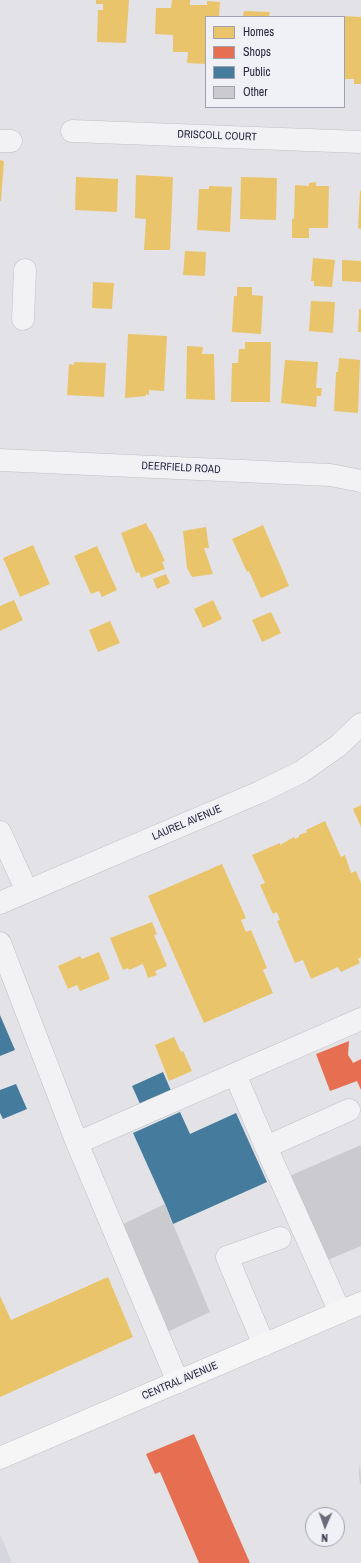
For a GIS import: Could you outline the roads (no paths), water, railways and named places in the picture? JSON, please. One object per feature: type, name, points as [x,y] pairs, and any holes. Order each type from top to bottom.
[{"type":"main road","name":"CENTRAL AVENUE","points":[[0,1458],[361,1303]]},
{"type":"street","name":"DRISCOLL COURT","points":[[72,131],[361,142]]},
{"type":"street","points":[[23,320],[25,270]]},
{"type":"street","name":"DEERFIELD ROAD","points":[[0,460],[330,475],[361,481]]},
{"type":"street","name":"LAUREL AVENUE","points":[[0,903],[260,792],[301,772],[338,746],[361,724]]},
{"type":"street","points":[[0,832],[27,891]]},
{"type":"street","points":[[0,943],[77,1143],[178,1382]]},
{"type":"street","points":[[77,1143],[361,1019]]},
{"type":"street","points":[[235,1074],[340,1312]]},
{"type":"street","points":[[266,1147],[349,1110]]},
{"type":"street","points":[[264,1345],[227,1258],[280,1238]]}]
